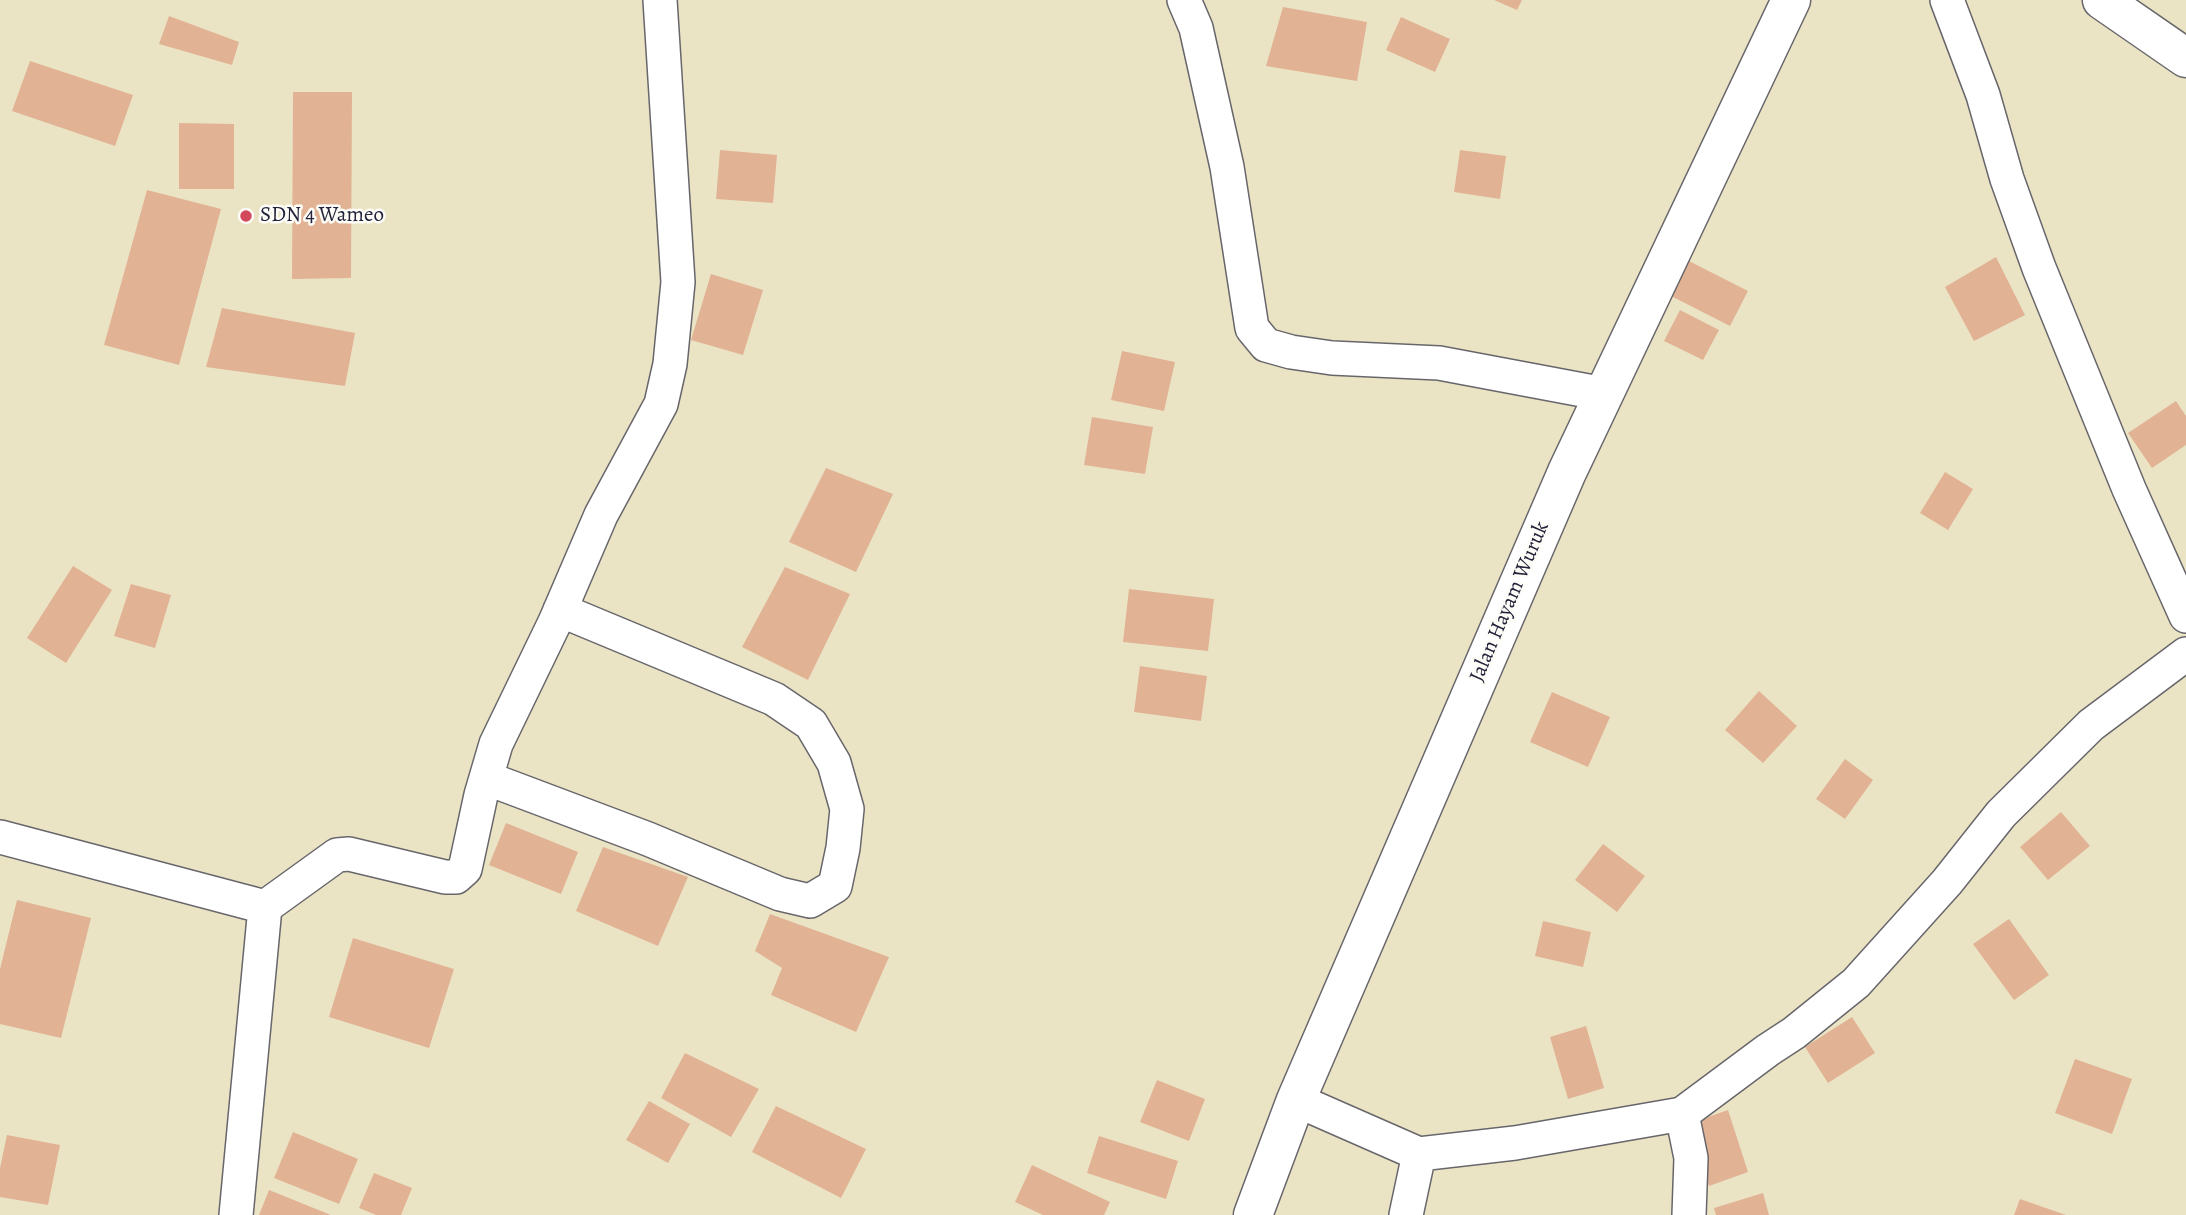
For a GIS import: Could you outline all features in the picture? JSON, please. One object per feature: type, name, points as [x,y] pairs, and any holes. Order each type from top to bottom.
[{"type":"street","points":[[236,1215],[265,907],[337,855],[349,854],[444,877],[456,877],[465,869],[495,744],[560,610],[601,515],[661,404],[670,364],[678,282],[660,0]]},
{"type":"street","points":[[1184,0],[1196,28],[1227,167],[1251,328],[1266,345],[1332,358],[1439,363],[1604,394]]},
{"type":"street","name":"Jalan Hayam Wuruk","points":[[1253,1215],[1296,1100],[1561,485],[1791,0]]},
{"type":"street","points":[[1947,0],[1983,95],[2007,178],[2039,268],[2129,489],[2186,615]]},
{"type":"street","points":[[2102,0],[2186,58]]},
{"type":"street","points":[[486,778],[648,839],[780,894],[810,901],[835,886],[847,809],[834,763],[811,724],[774,699],[560,610]]},
{"type":"street","points":[[1296,1100],[1419,1154],[1515,1143],[1682,1114],[1794,1033],[1856,982],[1947,882],[2001,814],[2091,724],[2186,654]]},
{"type":"street","points":[[0,837],[265,907]]},
{"type":"street","points":[[1682,1114],[1691,1158],[1689,1215]]},
{"type":"street","points":[[1406,1215],[1419,1154]]},
{"type":"building","points":[[1494,0],[1522,0],[1517,10]]},
{"type":"building","points":[[1283,7],[1367,22],[1357,81],[1266,66]]},
{"type":"building","points":[[169,16],[239,42],[232,65],[159,44]]},
{"type":"building","points":[[1401,17],[1450,39],[1435,72],[1386,50]]},
{"type":"building","points":[[30,61],[133,95],[115,146],[12,111]]},
{"type":"building","points":[[293,92],[352,92],[351,278],[292,279]]},
{"type":"building","points":[[179,123],[234,124],[234,189],[179,189]]},
{"type":"building","points":[[720,150],[777,155],[773,203],[716,199]]},
{"type":"building","points":[[1460,150],[1506,156],[1500,199],[1454,192]]},
{"type":"building","points":[[147,190],[221,209],[179,365],[104,345]]},
{"type":"building","points":[[1996,257],[2025,315],[1974,341],[1945,287]]},
{"type":"building","points":[[1689,261],[1748,291],[1730,326],[1671,296]]},
{"type":"building","points":[[711,274],[763,290],[743,355],[691,340]]},
{"type":"building","points":[[222,308],[355,333],[345,386],[206,367]]},
{"type":"building","points":[[1680,310],[1719,330],[1703,360],[1664,341]]},
{"type":"building","points":[[1122,351],[1175,362],[1164,411],[1111,400]]},
{"type":"building","points":[[2176,401],[2186,416],[2186,445],[2152,468],[2128,433]]},
{"type":"building","points":[[1092,417],[1153,427],[1145,474],[1084,465]]},
{"type":"building","points":[[826,468],[893,494],[856,572],[789,542]]},
{"type":"building","points":[[1945,472],[1973,489],[1948,530],[1920,513]]},
{"type":"building","points":[[73,566],[112,590],[66,663],[27,638]]},
{"type":"building","points":[[785,567],[850,594],[808,680],[742,647]]},
{"type":"building","points":[[131,584],[171,595],[155,648],[114,636]]},
{"type":"building","points":[[1129,589],[1214,599],[1208,651],[1123,642]]},
{"type":"building","points":[[1140,666],[1207,676],[1201,721],[1134,712]]},
{"type":"building","points":[[1759,691],[1797,726],[1763,763],[1725,730]]},
{"type":"building","points":[[1552,692],[1610,717],[1588,767],[1530,742]]},
{"type":"building","points":[[1845,759],[1873,780],[1845,819],[1816,799]]},
{"type":"building","points":[[2061,812],[2090,846],[2048,880],[2020,847]]},
{"type":"building","points":[[506,823],[578,852],[561,894],[489,865]]},
{"type":"building","points":[[1603,844],[1645,876],[1617,912],[1575,880]]},
{"type":"building","points":[[603,847],[688,877],[658,946],[576,911]]},
{"type":"building","points":[[17,900],[91,918],[61,1038],[0,1024],[0,969]]},
{"type":"building","points":[[770,914],[889,957],[856,1032],[771,995],[782,968],[755,951]]},
{"type":"building","points":[[2009,919],[2049,975],[2014,1000],[1973,944]]},
{"type":"building","points":[[1543,921],[1591,932],[1583,967],[1535,956]]},
{"type":"building","points":[[353,938],[454,969],[429,1048],[329,1017]]},
{"type":"building","points":[[1852,1017],[1875,1053],[1828,1083],[1805,1047]]},
{"type":"building","points":[[1586,1026],[1604,1088],[1568,1099],[1550,1037]]},
{"type":"building","points":[[685,1053],[759,1089],[731,1137],[661,1098]]},
{"type":"building","points":[[2075,1059],[2132,1079],[2112,1134],[2055,1113]]},
{"type":"building","points":[[1157,1080],[1205,1099],[1189,1141],[1140,1122]]},
{"type":"building","points":[[649,1101],[690,1124],[668,1163],[626,1140]]},
{"type":"building","points":[[776,1106],[866,1149],[841,1198],[752,1152]]},
{"type":"building","points":[[1728,1110],[1748,1172],[1709,1186],[1688,1124]]},
{"type":"building","points":[[293,1132],[358,1159],[339,1204],[274,1178]]},
{"type":"building","points":[[7,1135],[60,1145],[48,1205],[0,1197],[0,1168]]},
{"type":"building","points":[[1099,1136],[1178,1161],[1166,1199],[1087,1173]]},
{"type":"building","points":[[1032,1165],[1110,1202],[1104,1215],[1043,1215],[1015,1202]]},
{"type":"building","points":[[374,1173],[412,1188],[401,1215],[376,1215],[359,1208]]},
{"type":"building","points":[[269,1190],[331,1215],[259,1215]]},
{"type":"building","points":[[1763,1193],[1769,1215],[1716,1215],[1714,1208]]},
{"type":"building","points":[[2020,1199],[2066,1215],[2014,1215]]},
{"type":"place","name":"SDN 4 Wameo","points":[[246,216]]}]
